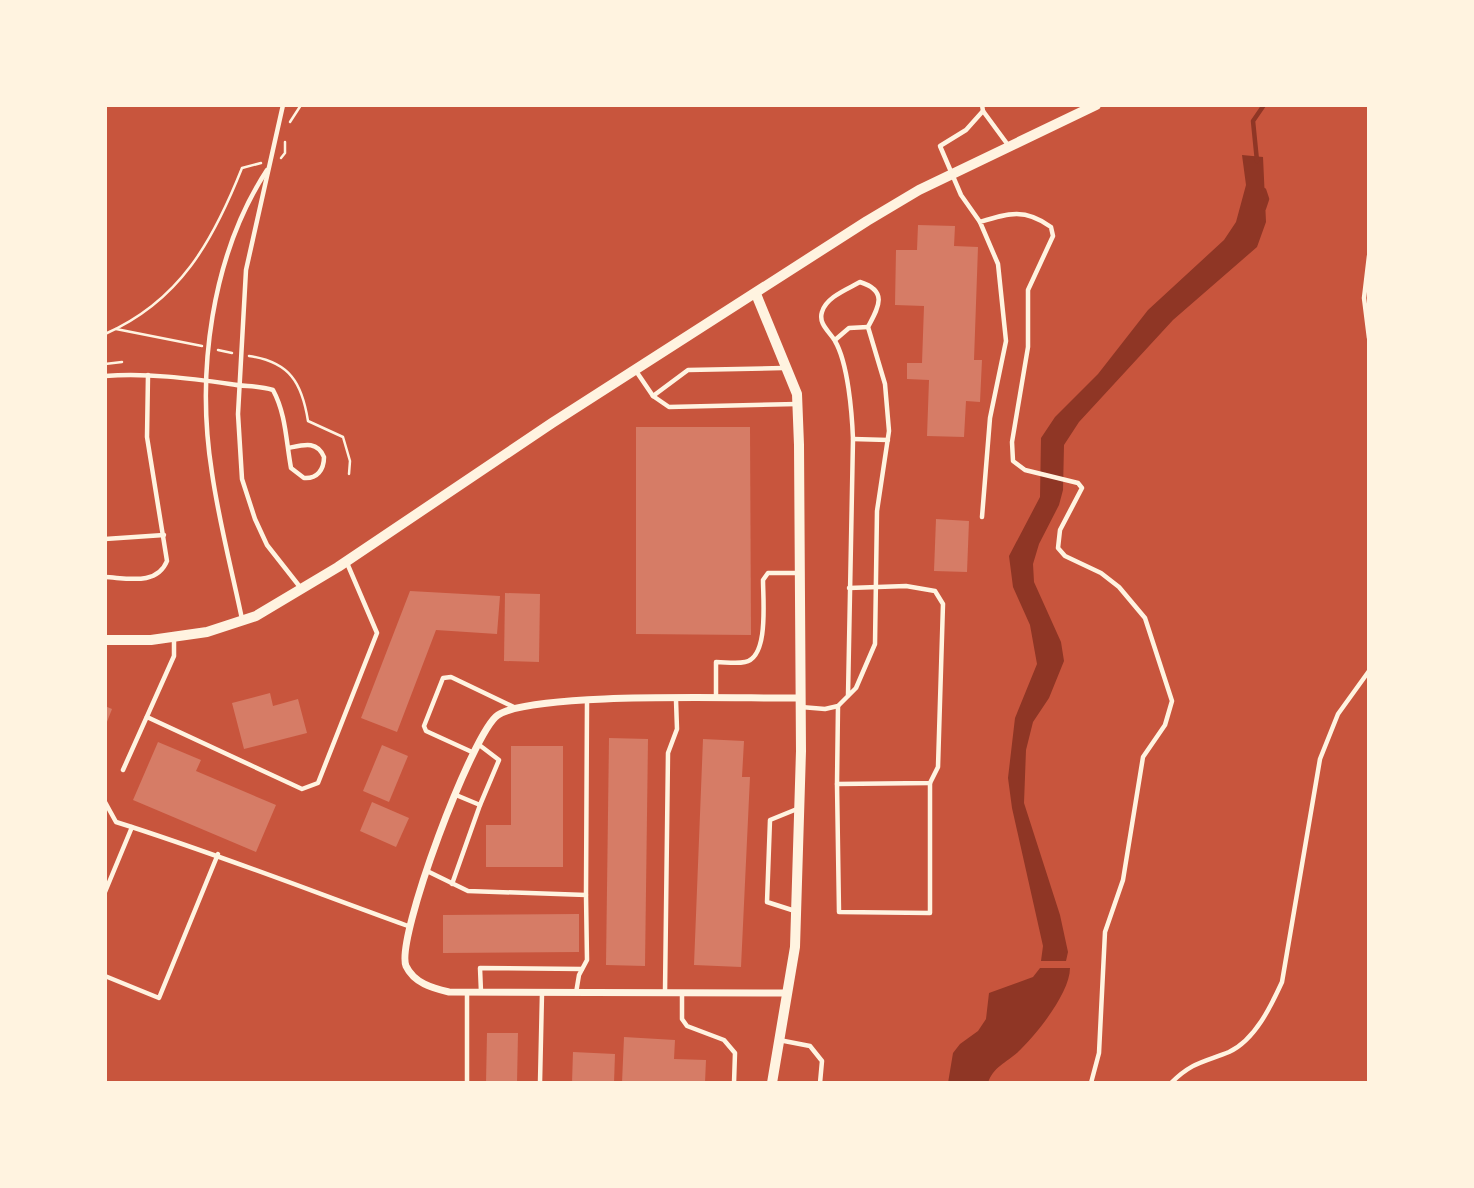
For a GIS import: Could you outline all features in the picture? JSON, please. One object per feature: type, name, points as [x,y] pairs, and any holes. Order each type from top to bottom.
[{"type":"street","points":[[105,640],[151,640],[206,632],[242,620],[302,589],[635,370],[919,190],[1096,105]]},
{"type":"street","points":[[755,294],[788,368],[798,404],[800,702],[795,947],[772,1083]]},
{"type":"street","points":[[787,993],[467,992],[434,989],[414,977],[406,965],[403,950],[408,926],[427,871],[472,752],[498,715],[516,708],[587,701],[716,699],[800,702]]},
{"type":"lane","points":[[283,105],[246,270],[240,386],[242,479],[267,545],[302,589]]},
{"type":"lane","points":[[982,517],[990,418],[1006,341],[998,264],[980,222],[961,195],[940,146],[966,130],[983,108],[1009,146]]},
{"type":"lane","points":[[242,620],[211,471],[206,381],[217,295],[225,265],[252,193],[270,164]]},
{"type":"lane","points":[[980,222],[1018,211],[1040,219],[1051,227],[1053,236],[1028,290],[1028,347],[1012,442],[1013,461],[1025,470],[1078,482],[1082,492],[1060,530],[1058,548],[1065,556],[1101,573],[1119,587],[1145,618],[1172,701],[1165,725],[1143,757],[1123,880],[1105,932],[1099,1053],[1091,1083]]},
{"type":"lane","points":[[1369,256],[1364,298],[1369,338]]},
{"type":"lane","points":[[848,696],[853,439],[851,401],[835,340],[822,323],[820,314],[841,292],[860,282],[870,285],[880,299],[880,309],[868,327]]},
{"type":"lane","points":[[835,340],[849,328],[868,327]]},
{"type":"lane","points":[[800,702],[825,709],[838,706],[856,688],[875,644],[878,588],[875,555],[877,511],[888,440],[885,384],[868,327]]},
{"type":"lane","points":[[653,396],[688,370],[788,368]]},
{"type":"lane","points":[[635,370],[653,396],[669,407],[798,404]]},
{"type":"lane","points":[[105,577],[155,578],[163,571],[167,561],[147,437],[148,375]]},
{"type":"lane","points":[[105,376],[148,375],[240,386],[254,384],[272,390],[283,408],[288,448],[291,468],[299,477],[309,478],[321,471],[324,457],[320,448],[310,444],[288,448]]},
{"type":"lane","points":[[853,439],[888,440]]},
{"type":"lane","points":[[105,538],[164,535]]},
{"type":"lane","points":[[147,717],[302,789],[318,783],[377,633],[346,562]]},
{"type":"lane","points":[[716,699],[716,662],[747,662],[757,656],[762,643],[764,580],[768,573],[798,573]]},
{"type":"lane","points":[[838,706],[839,912],[930,913],[930,783],[938,767],[943,604],[935,590],[906,586],[849,588]]},
{"type":"lane","points":[[123,769],[174,656],[174,637]]},
{"type":"lane","points":[[1171,1083],[1190,1065],[1231,1051],[1248,1037],[1272,1004],[1282,982],[1320,759],[1338,714],[1369,671]]},
{"type":"lane","points":[[472,752],[426,731],[424,726],[443,678],[451,677],[516,708]]},
{"type":"lane","points":[[665,993],[668,753],[677,729],[676,700]]},
{"type":"lane","points":[[576,993],[587,960],[587,701]]},
{"type":"lane","points":[[452,884],[499,760],[476,743]]},
{"type":"lane","points":[[837,784],[930,783]]},
{"type":"lane","points":[[456,795],[480,805]]},
{"type":"lane","points":[[105,802],[116,822],[218,854],[256,871],[408,926]]},
{"type":"lane","points":[[796,911],[767,902],[771,820],[799,809]]},
{"type":"lane","points":[[105,892],[132,827]]},
{"type":"lane","points":[[105,976],[159,998],[218,854]]},
{"type":"lane","points":[[427,871],[468,891],[586,895]]},
{"type":"lane","points":[[481,992],[480,968],[582,969]]},
{"type":"lane","points":[[467,992],[467,1083]]},
{"type":"lane","points":[[540,1083],[542,992]]},
{"type":"lane","points":[[682,993],[682,1019],[687,1026],[723,1040],[735,1053],[734,1083]]},
{"type":"lane","points":[[779,1040],[810,1046],[822,1061],[820,1083]]},
{"type":"path","points":[[288,129],[301,105]]},
{"type":"path","points":[[105,334],[132,322],[171,290],[205,249],[222,220],[242,169],[270,164],[285,153],[286,136]]},
{"type":"path","points":[[105,364],[122,362]]},
{"type":"shaded area","points":[[1242,155],[1263,157],[1266,222],[1257,247],[1173,320],[1079,422],[1064,445],[1063,490],[1033,564],[1034,582],[1061,642],[1064,661],[1049,698],[1033,722],[1026,750],[1024,803],[1060,915],[1068,952],[1066,961],[1041,961],[1043,946],[1012,808],[1008,778],[1015,718],[1037,664],[1030,625],[1013,587],[1009,556],[1040,497],[1041,438],[1055,417],[1098,374],[1148,310],[1224,240],[1236,222],[1246,185]]},
{"type":"shaded area","points":[[1040,968],[1070,968],[1069,978],[1058,1001],[1034,1035],[997,1069],[988,1083],[948,1083],[953,1053],[960,1044],[978,1031],[986,1019],[989,993],[1033,977]]},
{"type":"building","points":[[918,225],[955,226],[954,246],[978,247],[974,360],[982,360],[980,402],[966,401],[964,437],[927,436],[929,380],[907,379],[907,363],[922,363],[924,306],[895,305],[896,250],[917,250]]},
{"type":"building","points":[[636,427],[750,427],[751,635],[636,634]]},
{"type":"building","points":[[936,519],[969,521],[967,572],[934,571]]},
{"type":"building","points":[[410,591],[500,596],[497,634],[436,630],[397,732],[361,718]]},
{"type":"building","points":[[505,593],[540,594],[539,662],[504,661]]},
{"type":"building","points":[[270,693],[273,706],[298,699],[307,733],[244,749],[232,703]]},
{"type":"building","points":[[105,706],[112,709],[105,727]]},
{"type":"building","points":[[609,738],[648,739],[645,966],[606,965]]},
{"type":"building","points":[[703,739],[744,741],[742,777],[750,777],[741,967],[694,965]]},
{"type":"building","points":[[158,742],[201,760],[196,771],[276,805],[256,852],[133,800]]},
{"type":"building","points":[[382,745],[408,756],[389,802],[363,791]]},
{"type":"building","points":[[511,746],[563,746],[563,867],[486,867],[486,825],[511,825]]},
{"type":"building","points":[[372,802],[409,818],[396,847],[360,831]]},
{"type":"building","points":[[579,914],[579,952],[443,953],[443,915]]},
{"type":"building","points":[[487,1033],[518,1033],[517,1083],[486,1083]]},
{"type":"building","points":[[624,1037],[675,1040],[674,1059],[706,1060],[705,1083],[622,1083]]},
{"type":"building","points":[[573,1052],[615,1054],[614,1083],[572,1083]]},
{"type":"waterway","points":[[1257,161],[1253,121],[1264,105]]},
{"type":"waterway","points":[[1264,190],[1267,199],[1264,208]]}]
